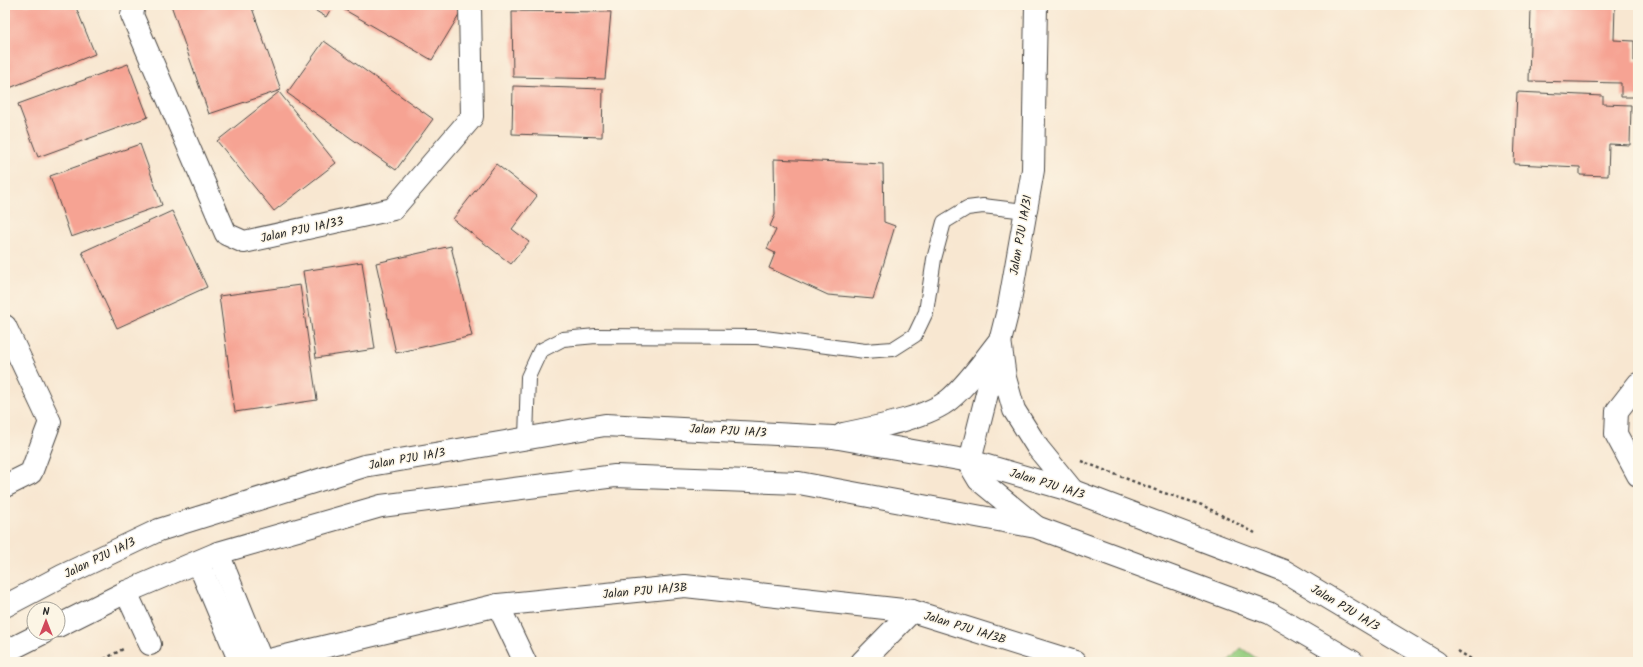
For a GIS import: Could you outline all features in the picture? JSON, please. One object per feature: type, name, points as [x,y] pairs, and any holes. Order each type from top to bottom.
[{"type":"street","name":"Jalan PJU 1A/33","points":[[134,5],[132,15],[226,234],[244,242],[393,209],[472,117],[470,5]]},
{"type":"street","name":"Jalan PJU 1A/31","points":[[970,461],[1009,306],[1033,170],[1036,5]]},
{"type":"street","points":[[5,326],[50,422],[31,473],[5,486]]},
{"type":"street","points":[[833,437],[889,424],[926,412],[950,400],[1000,340]]},
{"type":"street","points":[[1000,340],[1005,378],[1014,410],[1038,448],[1073,491]]},
{"type":"street","points":[[1638,384],[1617,411],[1616,434],[1638,475]]},
{"type":"street","name":"Jalan PJU 1A/3","points":[[5,606],[62,576],[159,530],[364,466],[605,425],[833,437],[970,461],[1073,491],[1284,571],[1436,662]]},
{"type":"street","points":[[970,461],[979,480],[1036,527]]},
{"type":"street","points":[[66,622],[126,592],[218,553],[381,506],[615,476],[799,483],[1036,527],[1269,613],[1353,662]]},
{"type":"street","points":[[218,553],[262,662]]},
{"type":"street","points":[[198,562],[240,662]]},
{"type":"street","name":"Jalan PJU 1A/3B","points":[[262,662],[498,605],[685,586],[912,612],[1075,662]]},
{"type":"street","points":[[126,592],[148,640]]},
{"type":"street","points":[[498,605],[525,662]]},
{"type":"street","points":[[862,662],[912,612]]},
{"type":"street","points":[[5,652],[27,641]]},
{"type":"lane","points":[[526,438],[528,377],[540,351],[563,339],[596,336],[757,337],[865,351],[893,349],[915,335],[926,312],[934,259],[944,222],[967,208],[983,206],[1025,211]]},
{"type":"path","points":[[99,662],[148,640]]},
{"type":"green space","points":[[1241,648],[1262,662],[1227,662]]},
{"type":"building","points":[[9,5],[75,5],[95,54],[7,89],[5,86],[5,7]]},
{"type":"building","points":[[171,5],[251,5],[281,90],[209,114]]},
{"type":"building","points":[[306,5],[333,5],[326,17]]},
{"type":"building","points":[[346,5],[450,5],[461,12],[432,60],[343,9]]},
{"type":"building","points":[[1560,5],[1615,6],[1614,40],[1634,41],[1634,61],[1638,61],[1638,97],[1621,97],[1621,83],[1529,81],[1531,7],[1559,8]]},
{"type":"building","points":[[512,11],[611,12],[605,79],[513,77]]},
{"type":"building","points":[[324,41],[433,119],[396,170],[287,93]]},
{"type":"building","points":[[128,64],[148,117],[38,157],[18,104]]},
{"type":"building","points":[[513,86],[603,89],[602,137],[512,134]]},
{"type":"building","points":[[279,92],[336,163],[274,211],[217,141]]},
{"type":"building","points":[[1517,92],[1603,96],[1603,104],[1631,105],[1630,145],[1609,144],[1608,176],[1580,175],[1580,167],[1514,164]]},
{"type":"building","points":[[140,144],[162,205],[71,237],[50,176]]},
{"type":"building","points":[[774,159],[883,164],[884,222],[895,226],[873,299],[828,295],[769,268],[775,253],[767,249],[776,230],[770,226],[775,215]]},
{"type":"building","points":[[496,164],[537,196],[512,229],[529,242],[511,264],[453,219]]},
{"type":"building","points":[[172,211],[207,287],[117,328],[82,252]]},
{"type":"building","points":[[451,246],[472,336],[396,353],[376,263]]},
{"type":"building","points":[[362,262],[375,349],[316,358],[303,271]]},
{"type":"building","points":[[300,285],[317,400],[235,412],[219,296]]}]
